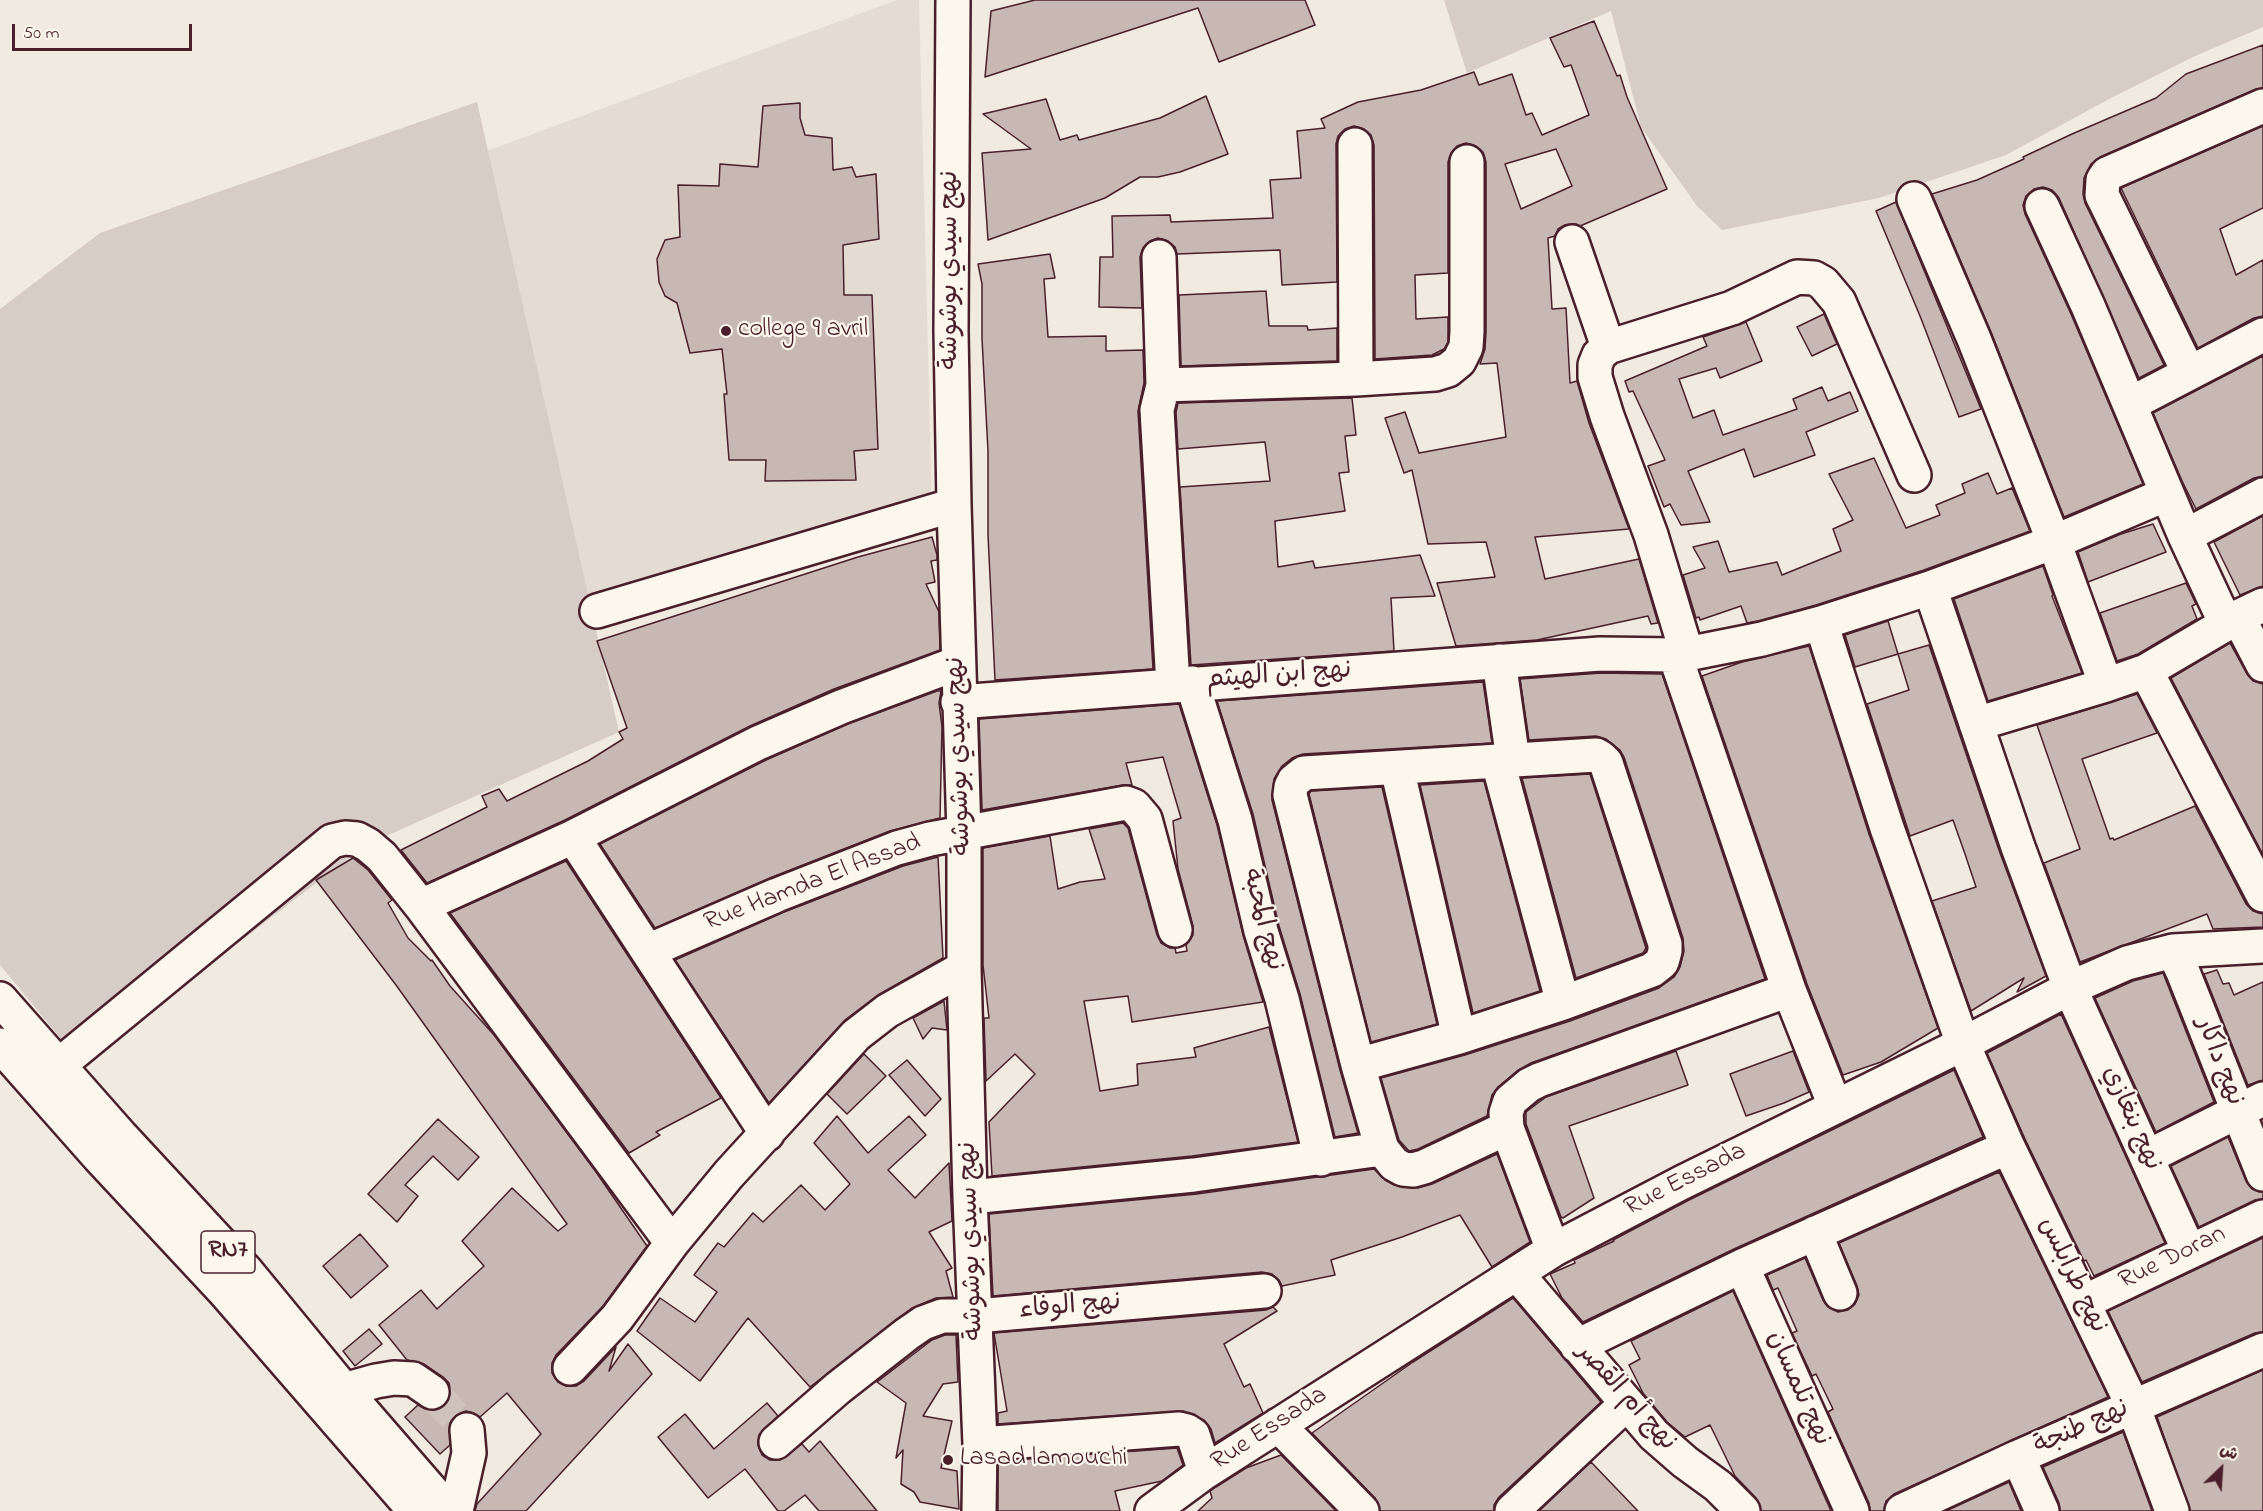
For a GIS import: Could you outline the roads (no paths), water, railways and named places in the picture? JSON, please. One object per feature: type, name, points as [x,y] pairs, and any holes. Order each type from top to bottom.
[{"type":"street","name":"نهج سيدي بوشوشة","points":[[953,0],[951,331],[954,505],[958,702],[964,834],[964,968],[980,1444],[980,1511]]},
{"type":"street","points":[[2189,373],[2106,203],[2102,188],[2103,180],[2107,174],[2263,106]]},
{"type":"street","points":[[1355,145],[1356,379]]},
{"type":"street","points":[[1163,385],[1356,379],[1435,374],[1448,370],[1460,361],[1466,347],[1467,162]]},
{"type":"street","points":[[1914,199],[1974,339],[2054,542],[2106,685]]},
{"type":"street","points":[[2042,206],[2130,404],[2185,536],[2242,616],[2263,665]]},
{"type":"street","points":[[1572,242],[1608,347]]},
{"type":"street","name":"نهج المحبة","points":[[1159,257],[1163,385],[1158,400],[1157,420],[1182,684],[1235,820],[1261,931],[1282,999],[1321,1159]]},
{"type":"street","points":[[1835,1106],[1789,990],[1681,655],[1651,536],[1607,416],[1595,377],[1595,366],[1599,356],[1608,347],[1732,308],[1797,277],[1814,278],[1822,283],[1839,302],[1914,475]]},
{"type":"street","points":[[2130,404],[2263,335]]},
{"type":"street","name":"نهج ابن الهيثم","points":[[958,702],[1600,654],[1681,655],[1762,639],[1821,623],[1930,588],[2054,542],[2168,494]]},
{"type":"street","points":[[2185,536],[2263,495]]},
{"type":"street","points":[[597,611],[954,505]]},
{"type":"street","name":"نهج بنغازي","points":[[1930,588],[2018,848],[2070,988],[2189,1251]]},
{"type":"street","points":[[1976,724],[2146,671],[2242,616]]},
{"type":"street","name":"نهج طرابلس","points":[[1821,623],[1887,828],[1963,1044],[2008,1147],[2133,1406],[2172,1511]]},
{"type":"street","points":[[1498,661],[1506,761],[1563,1003]]},
{"type":"street","points":[[421,906],[573,837],[758,743],[841,707],[958,663]]},
{"type":"street","points":[[2146,671],[2263,895]]},
{"type":"street","points":[[1358,1065],[1459,1037],[1563,1003],[1659,966],[1664,957],[1665,944],[1612,781],[1602,758],[1589,754],[1397,768],[1304,772],[1291,787],[1290,795],[1358,1065],[1382,1149],[1394,1164],[1402,1169],[1413,1170],[1507,1128]]},
{"type":"street","points":[[1397,768],[1459,1037]]},
{"type":"street","name":"Rue Hamda El Assad","points":[[648,951],[854,863],[930,839],[1126,803],[1134,806],[1145,819],[1175,930]]},
{"type":"street","points":[[573,837],[767,1134]]},
{"type":"street","points":[[58,1065],[332,841],[345,838],[357,839],[382,857],[421,906],[672,1243]]},
{"type":"street","name":"Rue Essada","points":[[1165,1507],[1205,1472],[1552,1250],[2070,988],[2127,963],[2173,951],[2263,946]]},
{"type":"street","name":"نهج داكار","points":[[2173,951],[2250,1105],[2263,1174]]},
{"type":"street","points":[[570,1368],[617,1318],[672,1243],[729,1174],[856,1035],[887,1011],[964,968]]},
{"type":"street","points":[[1552,1250],[1507,1128],[1506,1113],[1510,1101],[1529,1085],[1789,990]]},
{"type":"street","name":"RN7","points":[[0,999],[58,1065],[110,1146],[224,1291],[415,1511]]},
{"type":"street","name":"RN7","points":[[0,1045],[247,1272],[344,1390],[449,1511]]},
{"type":"street","points":[[2147,1157],[2250,1105]]},
{"type":"street","points":[[1577,1346],[1742,1266],[2008,1147]]},
{"type":"street","points":[[970,1197],[1194,1175],[1382,1149]]},
{"type":"street","name":"Rue Doran","points":[[2084,1302],[2263,1217]]},
{"type":"street","points":[[1815,1233],[1840,1293]]},
{"type":"street","name":"نهج تلمسان","points":[[1742,1266],[1852,1511]]},
{"type":"street","name":"نهج أم القصر","points":[[1516,1274],[1626,1404],[1669,1449],[1718,1486],[1743,1511]]},
{"type":"street","name":"نهج الوفاء","points":[[776,1442],[838,1388],[924,1323],[942,1316],[976,1316],[1263,1291]]},
{"type":"street","name":"نهج طنجة","points":[[1902,1511],[2018,1457],[2263,1350]]},
{"type":"street","points":[[344,1390],[394,1378],[413,1379],[432,1392]]},
{"type":"street","points":[[1512,1511],[1626,1404]]},
{"type":"street","points":[[1278,1425],[1362,1511]]},
{"type":"street","points":[[980,1444],[1179,1429],[1193,1435],[1205,1472]]},
{"type":"street","points":[[456,1511],[469,1453],[466,1430]]},
{"type":"street","points":[[2018,1457],[2042,1511]]},
{"type":"tunnel","points":[[432,1392],[467,1430]]},
{"type":"place","name":"college 9 avril","points":[[726,331]]},
{"type":"place","name":"Lasad lamouchi","points":[[948,1460]]}]
